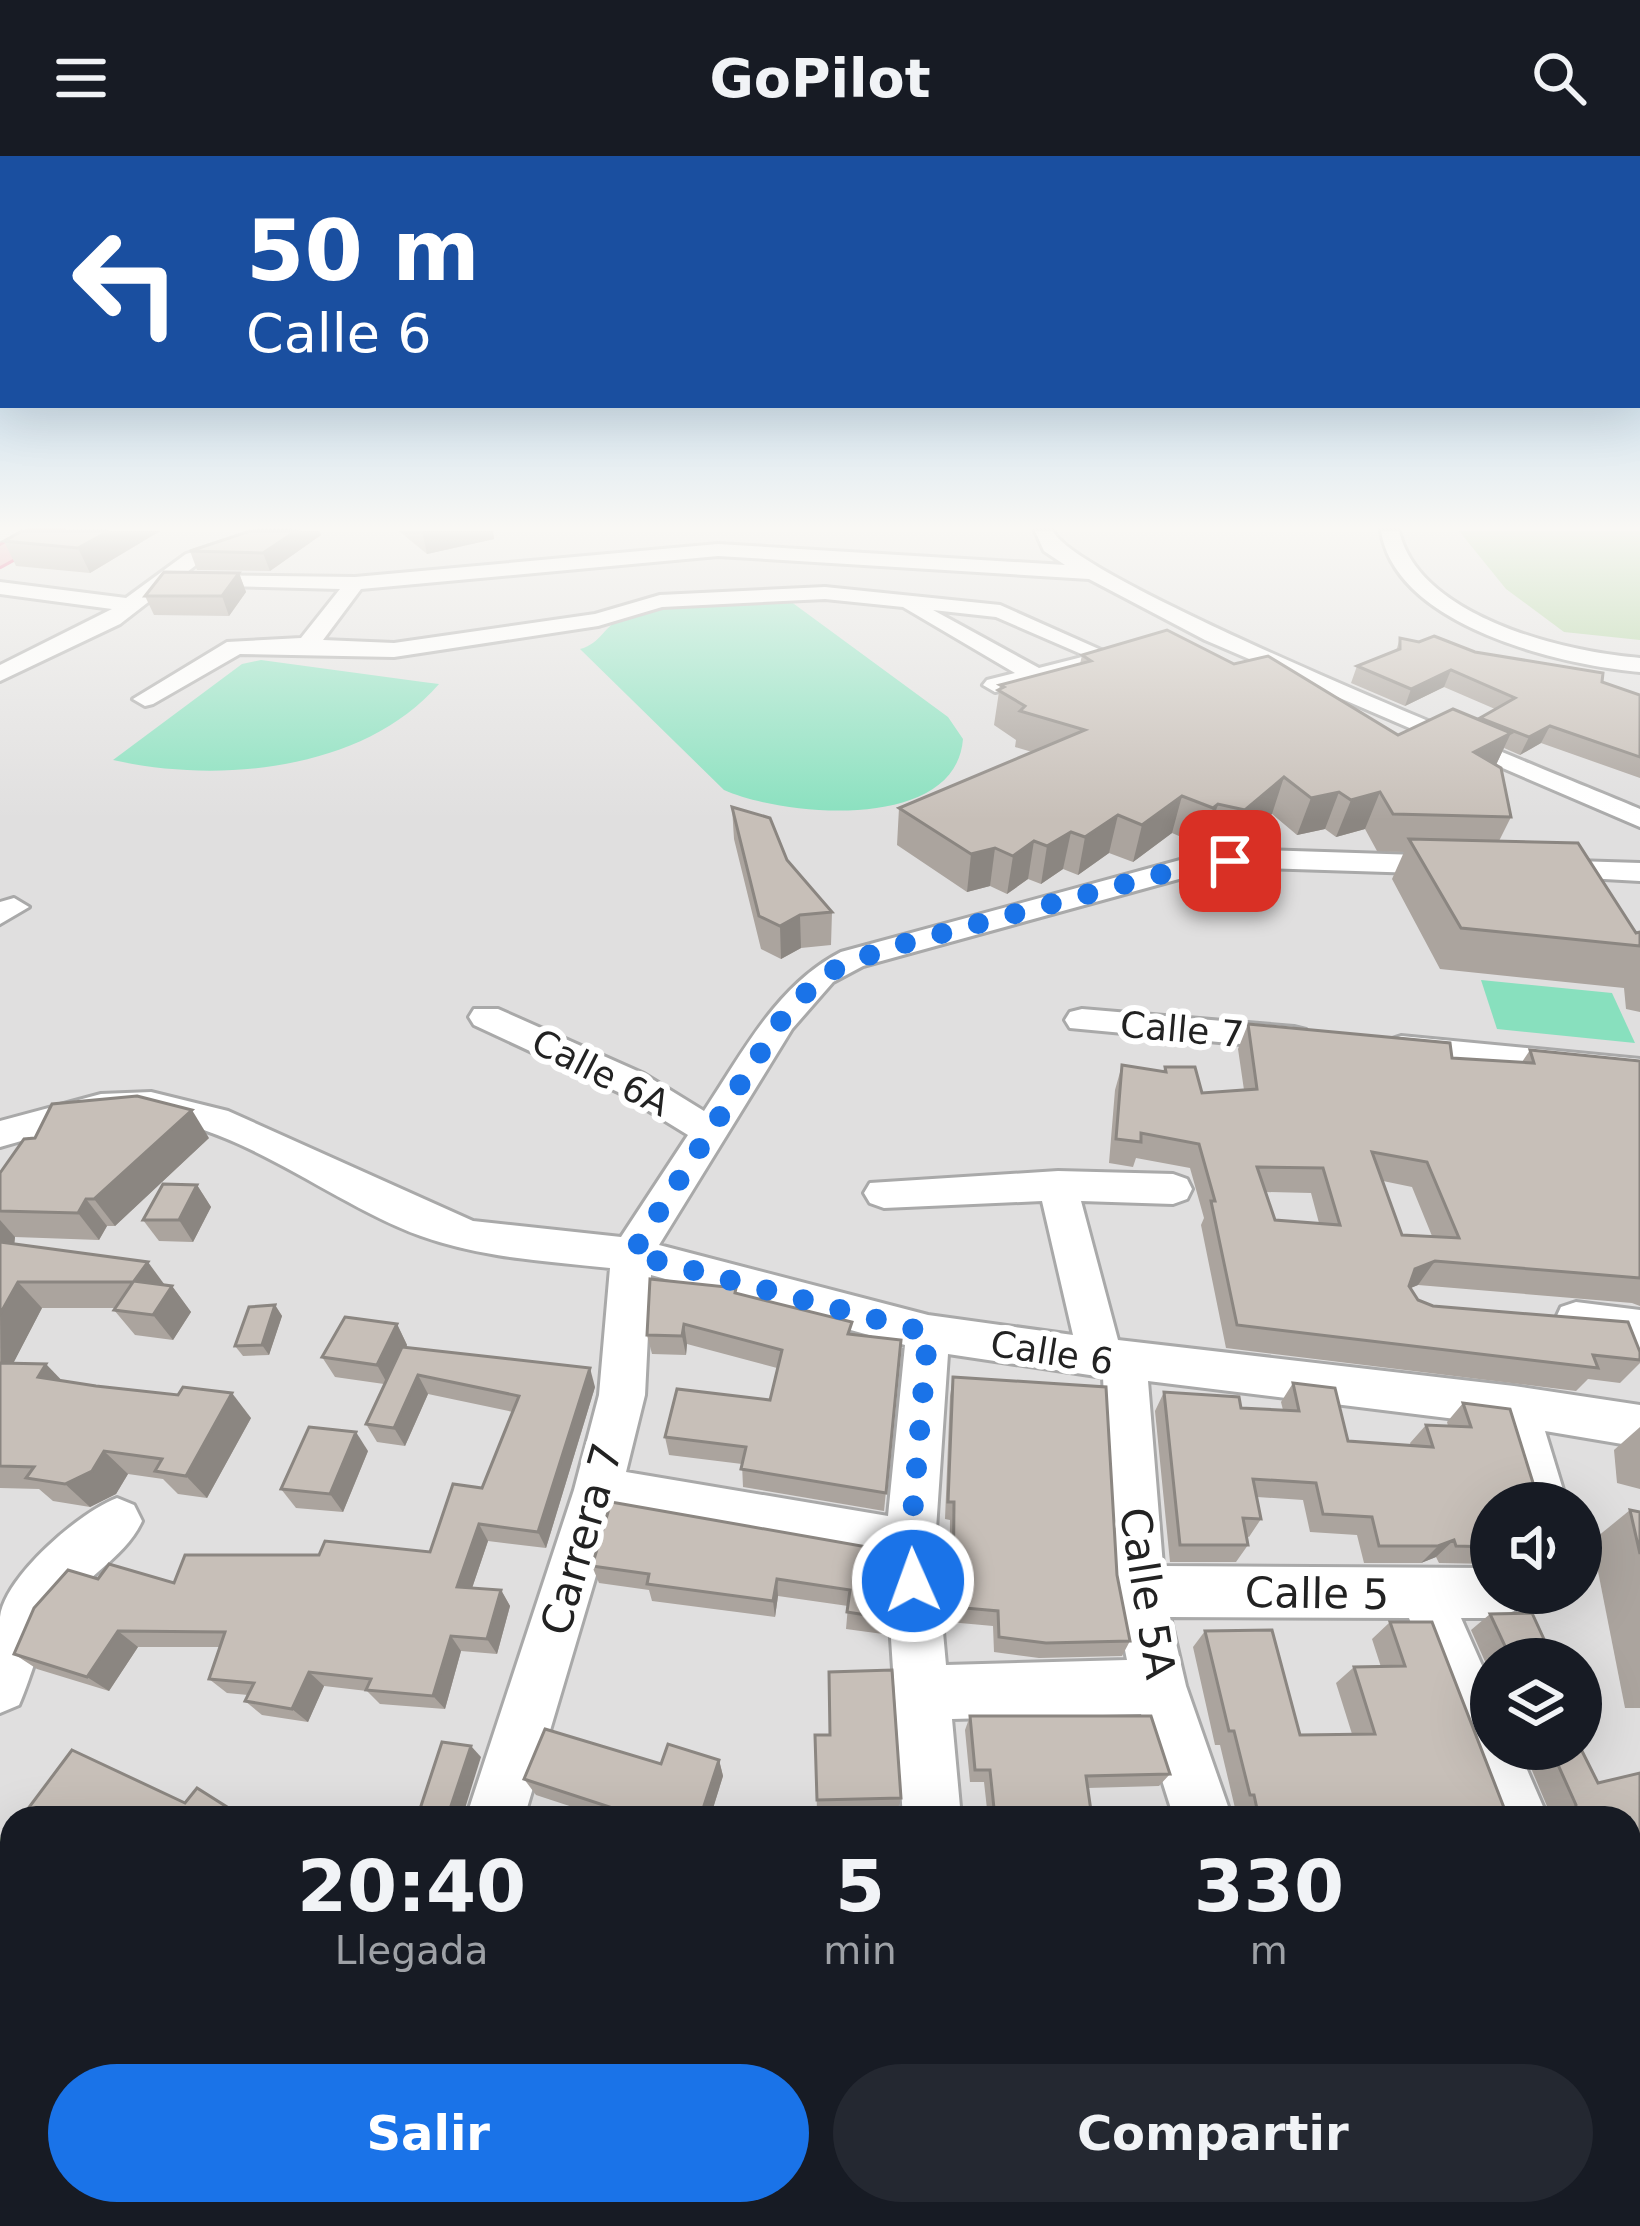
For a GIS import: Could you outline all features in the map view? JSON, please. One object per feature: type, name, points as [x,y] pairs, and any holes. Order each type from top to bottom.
[{"type":"street","points":[[0,674],[98,628]]},
{"type":"street","points":[[308,645],[321,628]]},
{"type":"street","points":[[145,699],[235,647],[394,650],[546,628]]},
{"type":"street","points":[[948,628],[1035,675]]},
{"type":"street","points":[[995,685],[1118,655],[1045,628]]},
{"type":"street","points":[[1199,628],[1635,818]]},
{"type":"street","points":[[1486,628],[1555,655],[1640,665]]},
{"type":"street","points":[[1171,644],[1213,635]]},
{"type":"street","points":[[632,1254],[804,992],[822,975],[852,959],[1195,865],[1260,859],[1635,870]]},
{"type":"street","name":"Calle 6A","points":[[486,1017],[612,1074],[713,1132]]},
{"type":"street","name":"Calle 7","points":[[1082,1020],[1640,1071]]},
{"type":"street","name":"Calle 6","points":[[0,1134],[101,1107],[167,1108],[215,1120],[430,1223],[473,1237],[632,1254],[928,1333],[1112,1361],[1514,1406],[1640,1426]]},
{"type":"street","points":[[884,1192],[1058,1186],[1173,1189]]},
{"type":"street","name":"Calle 5A","points":[[1058,1186],[1112,1361],[1139,1591],[1159,1686],[1199,1806]]},
{"type":"street","name":"Carrera 7","points":[[499,1806],[598,1490],[622,1395],[632,1254]]},
{"type":"street","points":[[1537,1317],[1632,1325],[1640,1332]]},
{"type":"street","points":[[928,1333],[910,1544],[931,1806]]},
{"type":"street","points":[[1514,1406],[1537,1482]]},
{"type":"street","points":[[598,1490],[910,1544]]},
{"type":"street","points":[[0,1685],[12,1637],[47,1583],[117,1521]]},
{"type":"street","name":"Calle 5","points":[[1139,1591],[1470,1594]]},
{"type":"street","points":[[1425,1595],[1514,1806]]},
{"type":"street","points":[[925,1694],[1159,1686]]},
{"type":"shaded area","points":[[0,628],[1640,628],[1640,1806],[0,1806]]},
{"type":"green space","points":[[610,628],[826,628],[948,717],[963,739],[953,769],[931,790],[900,803],[864,810],[825,810],[751,799],[724,790],[580,649]]},
{"type":"green space","points":[[1558,628],[1640,628],[1640,640]]},
{"type":"green space","points":[[261,660],[439,684],[408,713],[371,736],[287,764],[198,770],[113,760],[242,664]]},
{"type":"green space","points":[[1481,980],[1612,993],[1635,1043],[1497,1029]]},
{"type":"building","points":[[1167,630],[1234,664],[1268,656],[1398,735],[1453,709],[1511,733],[1474,752],[1501,768],[1511,817],[1393,814],[1380,792],[1351,800],[1339,792],[1311,798],[1284,777],[1245,810],[1218,804],[1213,808],[1182,796],[1142,825],[1118,815],[1085,837],[1071,832],[1047,846],[1034,841],[1013,856],[995,848],[971,854],[899,808],[1085,730],[1020,711],[1025,706],[998,690],[1004,687],[1000,685],[1091,661],[1082,655]]},
{"type":"building","points":[[1434,636],[1475,652],[1603,673],[1602,682],[1640,695],[1640,757],[1550,726],[1529,737],[1480,718],[1515,698],[1451,670],[1411,689],[1357,666],[1400,649],[1400,638],[1419,642]]},
{"type":"building","points":[[732,807],[770,818],[787,860],[832,912],[800,915],[780,926],[759,916]]},
{"type":"building","points":[[1409,839],[1578,843],[1636,933],[1640,932],[1640,946],[1461,928]]},
{"type":"building","points":[[1248,1024],[1450,1043],[1452,1058],[1534,1063],[1530,1050],[1640,1061],[1640,1278],[1435,1261],[1415,1269],[1409,1286],[1418,1300],[1433,1306],[1628,1322],[1640,1360],[1593,1355],[1598,1368],[1237,1325],[1211,1201],[1215,1201],[1199,1144],[1141,1133],[1141,1142],[1116,1139],[1122,1065],[1166,1072],[1165,1067],[1195,1067],[1202,1093],[1257,1089]],"holes":[[[1372,1152],[1427,1162],[1459,1238],[1402,1235]],[[1257,1167],[1323,1168],[1340,1225],[1275,1220]]]},
{"type":"building","points":[[137,1096],[192,1110],[94,1199],[86,1199],[78,1213],[0,1211],[0,1173],[24,1139],[35,1138],[52,1104]]},
{"type":"building","points":[[163,1184],[197,1185],[179,1220],[143,1220]]},
{"type":"building","points":[[0,1242],[148,1262],[134,1281],[172,1286],[153,1315],[114,1310],[133,1282],[18,1282],[0,1314]]},
{"type":"building","points":[[650,1279],[736,1288],[735,1293],[852,1322],[848,1334],[901,1340],[886,1493],[741,1469],[746,1447],[665,1437],[677,1389],[770,1400],[782,1350],[684,1324],[682,1336],[647,1335]]},
{"type":"building","points":[[275,1305],[262,1345],[235,1346],[249,1307]]},
{"type":"building","points":[[345,1317],[397,1324],[377,1365],[322,1357]]},
{"type":"building","points":[[402,1347],[590,1368],[538,1532],[479,1524],[457,1587],[501,1590],[487,1639],[451,1636],[433,1696],[366,1690],[371,1679],[309,1672],[292,1709],[245,1701],[254,1683],[209,1679],[225,1632],[118,1631],[87,1677],[14,1654],[34,1608],[68,1570],[98,1579],[109,1564],[174,1583],[185,1555],[319,1555],[325,1541],[430,1552],[453,1484],[482,1488],[519,1396],[418,1375],[394,1428],[366,1424]]},
{"type":"building","points":[[0,1363],[46,1364],[38,1377],[96,1386],[178,1395],[183,1387],[232,1393],[186,1476],[155,1471],[162,1459],[104,1451],[92,1471],[65,1484],[26,1478],[34,1467],[0,1466]]},
{"type":"building","points":[[953,1377],[1106,1387],[1117,1575],[1130,1641],[1046,1643],[999,1637],[998,1611],[953,1607],[954,1502],[948,1502]]},
{"type":"building","points":[[1293,1383],[1335,1388],[1348,1441],[1433,1447],[1426,1425],[1471,1427],[1463,1403],[1510,1409],[1533,1482],[1470,1482],[1470,1546],[1456,1546],[1454,1540],[1438,1546],[1379,1546],[1372,1517],[1323,1514],[1316,1483],[1253,1479],[1261,1519],[1243,1518],[1248,1545],[1180,1545],[1164,1392],[1239,1397],[1241,1408],[1299,1411]]},
{"type":"building","points":[[309,1427],[356,1432],[330,1494],[281,1489]]},
{"type":"building","points":[[611,1502],[884,1550],[885,1618],[847,1612],[850,1590],[777,1579],[773,1601],[647,1584],[649,1574],[592,1566]]},
{"type":"building","points":[[1630,1510],[1640,1512],[1640,1554]]},
{"type":"building","points":[[1490,1614],[1532,1614],[1543,1638],[1501,1638]]},
{"type":"building","points":[[1390,1622],[1432,1622],[1470,1720],[1470,1770],[1489,1770],[1503,1806],[1256,1806],[1234,1731],[1229,1731],[1205,1631],[1272,1630],[1300,1735],[1375,1734],[1354,1667],[1405,1666]]},
{"type":"building","points":[[892,1670],[901,1798],[817,1800],[815,1735],[830,1735],[829,1672]]},
{"type":"building","points":[[970,1716],[1151,1716],[1170,1774],[1086,1776],[1090,1806],[994,1806],[990,1770],[975,1770]]},
{"type":"building","points":[[545,1729],[661,1764],[668,1744],[719,1760],[704,1806],[606,1806],[524,1779]]},
{"type":"building","points":[[442,1742],[471,1746],[451,1806],[421,1806]]},
{"type":"building","points":[[72,1750],[185,1803],[197,1788],[225,1806],[30,1806]]},
{"type":"building","points":[[1560,1770],[1592,1770],[1598,1783],[1640,1773],[1640,1806],[1576,1806]]},
{"type":"route","points":[[913,1581],[910,1544],[928,1333],[632,1254],[780,1022],[822,975],[884,949],[1195,865],[1230,861]]}]
